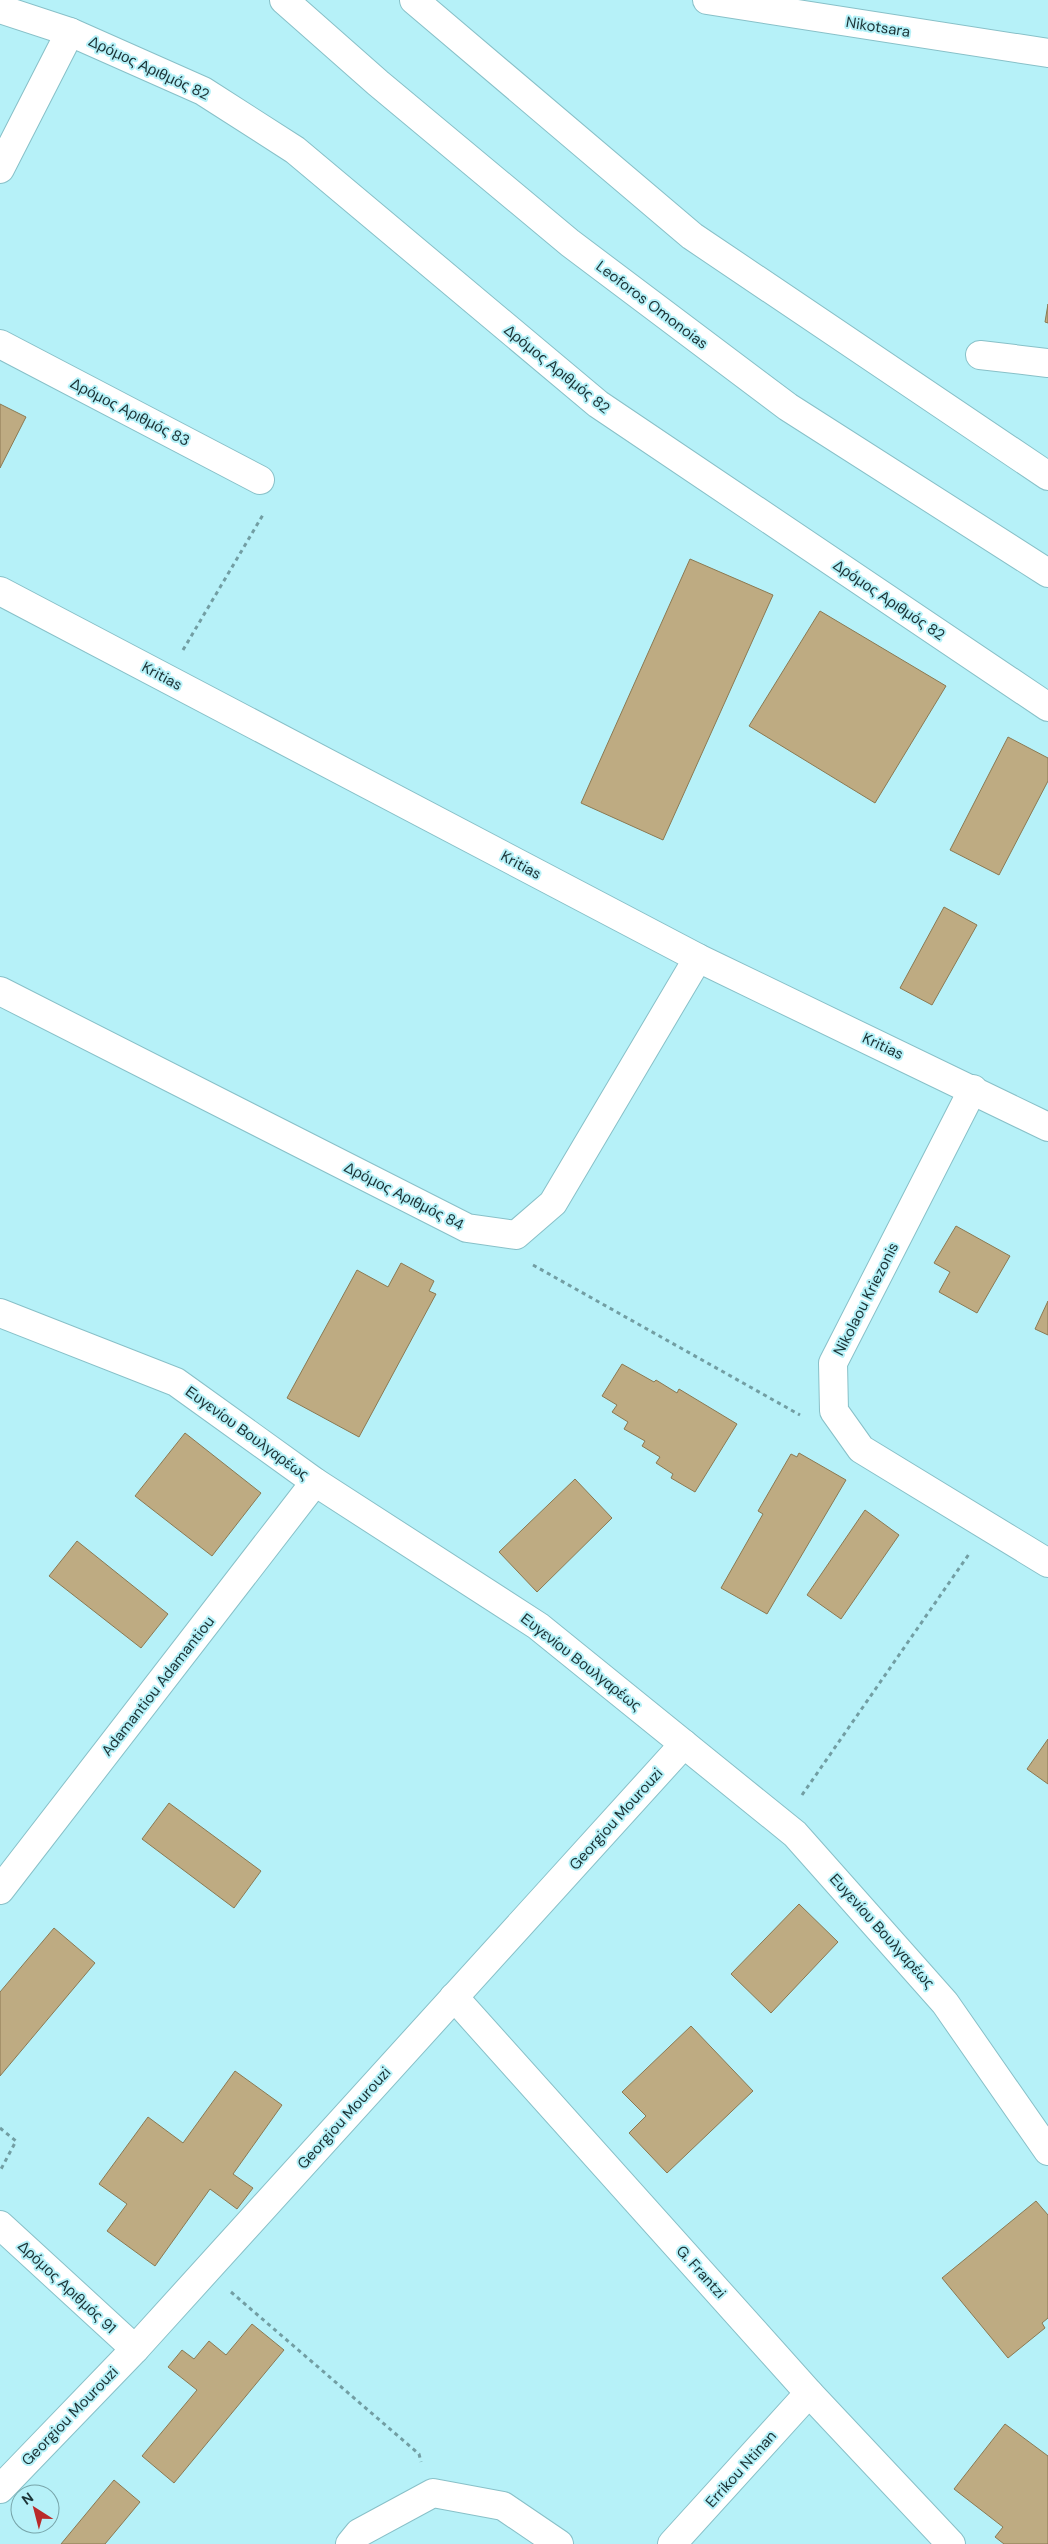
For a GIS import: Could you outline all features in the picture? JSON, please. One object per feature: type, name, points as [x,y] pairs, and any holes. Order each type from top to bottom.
[{"type":"street","name":"Leoforos Omonoias","points":[[284,0],[378,83],[578,249],[788,407],[1048,574]]},
{"type":"street","points":[[414,0],[692,236],[1048,476]]},
{"type":"street","name":"Nikotsara","points":[[707,0],[1048,53]]},
{"type":"street","name":"Δρόμος Αριθμός 82","points":[[0,9],[70,32],[203,91],[295,150],[598,404],[1048,707]]},
{"type":"street","points":[[0,170],[70,32]]},
{"type":"street","name":"Δρόμος Αριθμός 83","points":[[0,344],[260,480]]},
{"type":"street","points":[[980,355],[1048,363]]},
{"type":"street","name":"Kritias","points":[[0,591],[698,958],[973,1089],[1048,1127]]},
{"type":"street","name":"Δρόμος Αριθμός 84","points":[[0,991],[467,1228],[516,1235],[553,1203],[698,958]]},
{"type":"street","name":"Nikolaou Kriezonis","points":[[973,1089],[833,1364],[834,1411],[861,1449],[1048,1563]]},
{"type":"street","name":"Ευγενίου Βουλγαρέως","points":[[0,1314],[176,1382],[315,1482],[538,1626],[795,1834],[945,2003],[1048,2151]]},
{"type":"street","name":"Adamantiou Adamantiou","points":[[0,1890],[315,1482]]},
{"type":"street","name":"Georgiou Mourouzi","points":[[0,2489],[135,2349],[684,1744]]},
{"type":"street","name":"G. Frantzi","points":[[454,1997],[809,2393],[951,2544]]},
{"type":"street","name":"Δρόμος Αριθμός 91","points":[[0,2225],[135,2349]]},
{"type":"street","name":"Errikou Ntinan","points":[[672,2544],[809,2393]]},
{"type":"street","points":[[350,2544],[359,2533],[433,2493],[503,2506],[560,2544]]},
{"type":"path","points":[[166,678],[267,507],[260,480]]},
{"type":"path","points":[[527,1262],[801,1416]]},
{"type":"path","points":[[782,1823],[988,1527]]},
{"type":"path","points":[[0,2128],[16,2141],[0,2171]]},
{"type":"path","points":[[206,2270],[419,2454],[433,2493]]},
{"type":"building","points":[[1048,304],[1048,323],[1045,322]]},
{"type":"building","points":[[0,404],[26,417],[0,468]]},
{"type":"building","points":[[690,559],[773,595],[663,840],[581,803]]},
{"type":"building","points":[[820,611],[946,686],[875,803],[749,726]]},
{"type":"building","points":[[1008,737],[1048,758],[1048,781],[999,875],[950,850]]},
{"type":"building","points":[[944,907],[977,925],[932,1005],[900,988]]},
{"type":"building","points":[[956,1226],[1010,1256],[977,1313],[939,1292],[950,1272],[934,1263]]},
{"type":"building","points":[[401,1263],[434,1281],[429,1291],[436,1294],[359,1437],[287,1398],[357,1270],[388,1287]]},
{"type":"building","points":[[1048,1301],[1048,1335],[1035,1329]]},
{"type":"building","points":[[622,1364],[654,1382],[656,1380],[677,1393],[679,1389],[737,1424],[695,1492],[671,1478],[673,1474],[656,1463],[660,1457],[642,1446],[645,1441],[624,1429],[628,1422],[612,1412],[617,1405],[602,1396]]},
{"type":"building","points":[[185,1433],[261,1493],[212,1556],[135,1496]]},
{"type":"building","points":[[799,1453],[846,1480],[767,1614],[721,1588],[763,1514],[758,1511],[791,1454],[797,1457]]},
{"type":"building","points":[[575,1479],[612,1518],[537,1592],[499,1552]]},
{"type":"building","points":[[865,1510],[899,1535],[841,1619],[807,1595]]},
{"type":"building","points":[[77,1541],[168,1614],[141,1648],[49,1576]]},
{"type":"building","points":[[1048,1739],[1048,1784],[1027,1769]]},
{"type":"building","points":[[169,1803],[261,1871],[234,1908],[142,1839]]},
{"type":"building","points":[[799,1904],[838,1942],[771,2013],[731,1974]]},
{"type":"building","points":[[54,1928],[95,1963],[0,2076],[0,1992]]},
{"type":"building","points":[[691,2026],[753,2091],[667,2173],[629,2133],[646,2116],[622,2092]]},
{"type":"building","points":[[235,2071],[282,2105],[233,2174],[253,2188],[237,2209],[210,2189],[155,2266],[107,2231],[127,2204],[99,2184],[148,2117],[183,2143]]},
{"type":"building","points":[[1036,2201],[1048,2215],[1048,2318],[1042,2323],[1045,2328],[1008,2358],[942,2278]]},
{"type":"building","points":[[252,2324],[284,2350],[174,2483],[142,2456],[197,2390],[168,2367],[182,2350],[194,2359],[209,2341],[226,2355]]},
{"type":"building","points":[[1005,2424],[1048,2456],[1048,2544],[1004,2544],[995,2537],[1003,2527],[954,2489]]},
{"type":"building","points":[[114,2480],[140,2502],[105,2544],[61,2544]]}]
